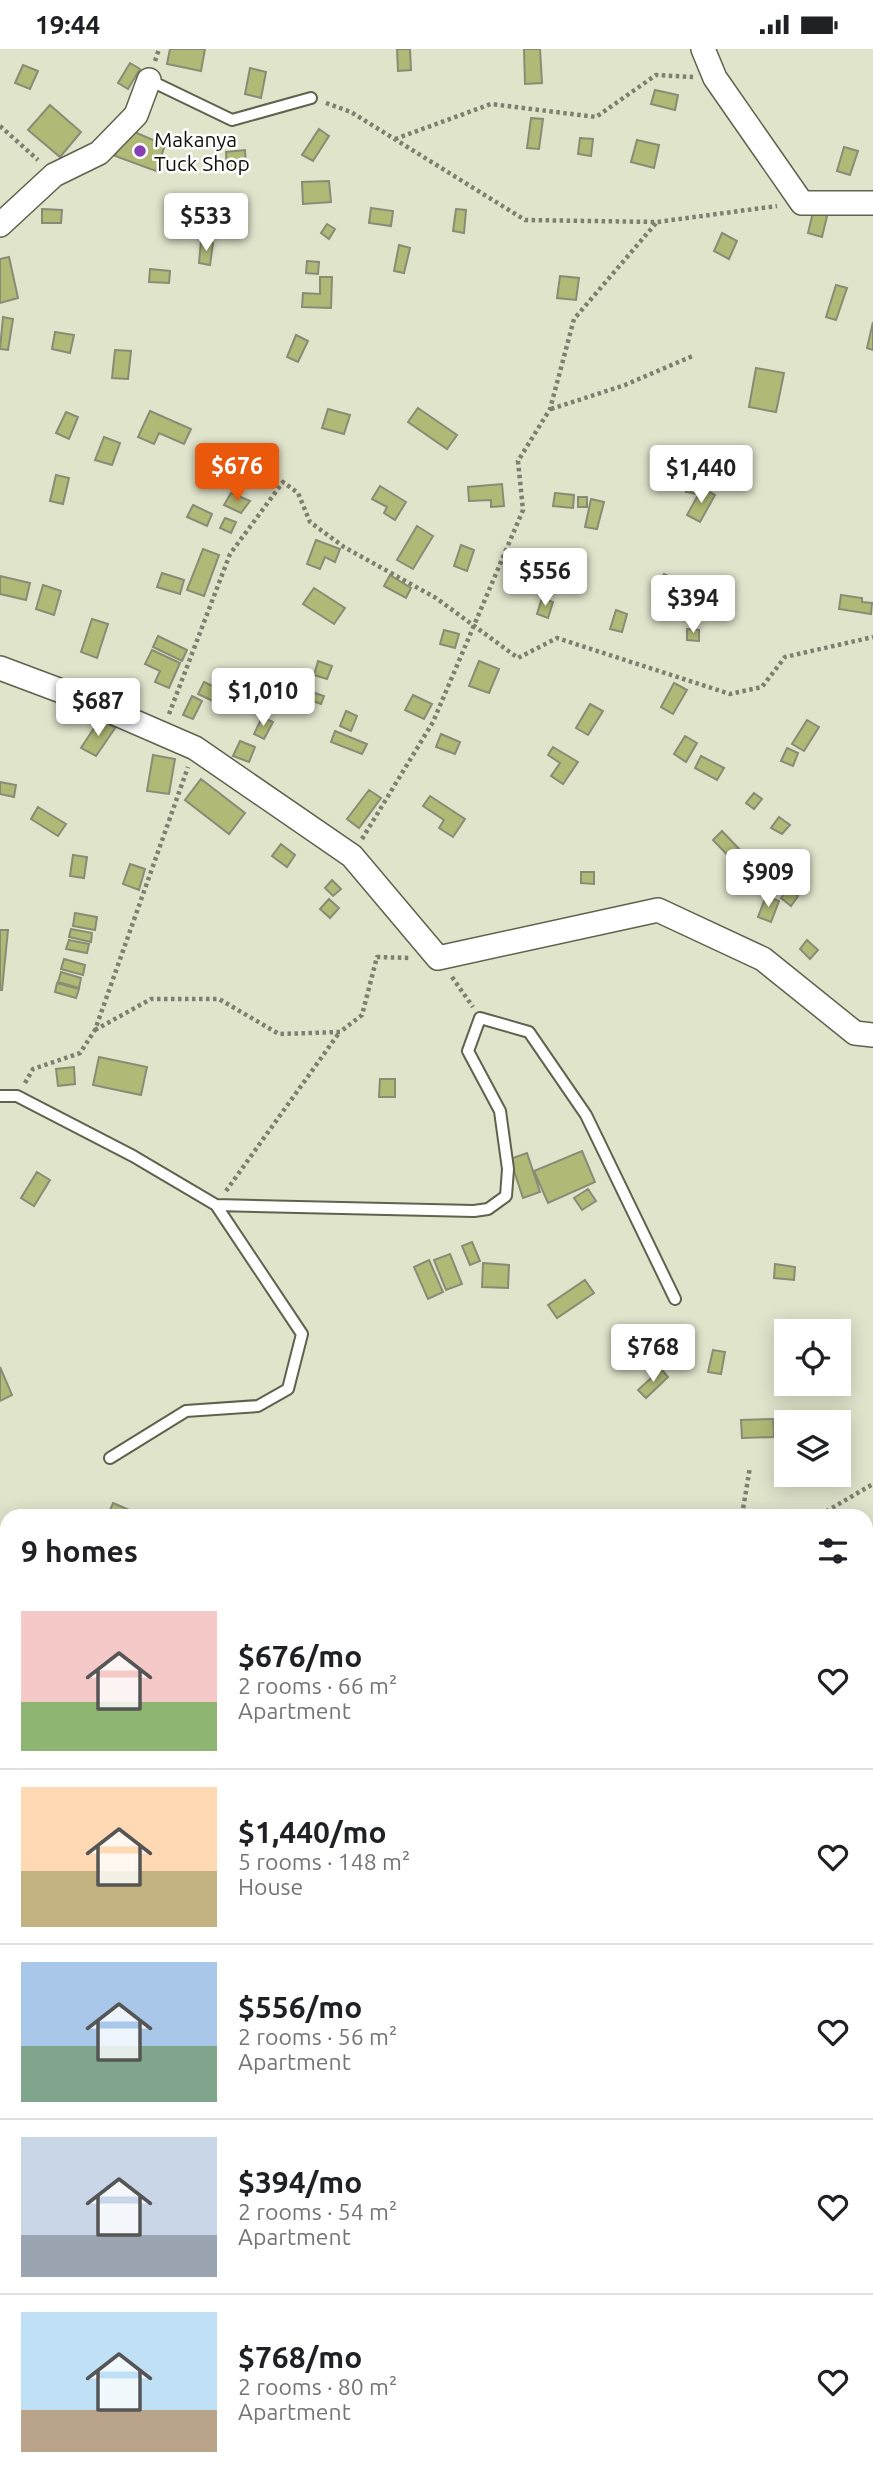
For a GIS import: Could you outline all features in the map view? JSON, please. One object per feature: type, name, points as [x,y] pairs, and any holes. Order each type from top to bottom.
[{"type":"street","points":[[703,49],[715,78],[802,203],[873,202]]},
{"type":"street","points":[[0,225],[54,174],[99,153],[136,115],[149,80]]},
{"type":"street","points":[[0,668],[80,698],[195,748],[352,856],[438,958],[659,910],[764,960],[855,1033],[873,1035]]},
{"type":"lane","points":[[149,80],[232,120],[311,98]]},
{"type":"lane","points":[[216,1205],[474,1211],[488,1209],[506,1196],[508,1169],[500,1111],[468,1051],[480,1018],[528,1032],[586,1115],[676,1299]]},
{"type":"lane","points":[[0,1096],[17,1095],[133,1156],[216,1205],[302,1334],[288,1389],[258,1406],[186,1411],[110,1458]]},
{"type":"path","points":[[395,139],[491,104],[596,117],[656,75],[715,78]]},
{"type":"path","points":[[311,98],[351,112],[525,220],[657,222],[802,203]]},
{"type":"path","points":[[0,126],[54,174]]},
{"type":"path","points":[[352,856],[433,722],[523,510],[518,461],[550,409],[574,319],[657,222]]},
{"type":"path","points":[[550,409],[625,385],[695,355]]},
{"type":"path","points":[[160,734],[230,554],[283,482],[298,493],[310,521],[344,547],[436,598],[519,658],[557,638],[730,694],[762,687],[785,657],[873,638]]},
{"type":"path","points":[[17,1095],[33,1069],[80,1053],[95,1030],[195,748]]},
{"type":"path","points":[[216,1205],[340,1032],[362,1015],[377,957],[438,958],[480,1018]]},
{"type":"path","points":[[95,1030],[151,999],[219,999],[279,1034],[340,1032]]},
{"type":"path","points":[[743,1509],[750,1468]]},
{"type":"path","points":[[830,1509],[873,1484]]},
{"type":"building","points":[[170,49],[205,49],[201,71],[167,64]]},
{"type":"building","points":[[397,49],[410,49],[411,70],[398,71]]},
{"type":"building","points":[[524,49],[540,49],[542,83],[525,84]]},
{"type":"building","points":[[130,63],[140,69],[128,89],[118,83]]},
{"type":"building","points":[[23,65],[38,71],[30,89],[15,83]]},
{"type":"building","points":[[250,68],[266,72],[261,98],[245,94]]},
{"type":"building","points":[[655,90],[678,95],[675,110],[651,104]]},
{"type":"building","points":[[50,105],[81,132],[60,157],[28,130]]},
{"type":"building","points":[[531,118],[543,119],[539,149],[527,148]]},
{"type":"building","name":"Makanya Tuck Shop","points":[[125,128],[165,145],[156,171],[115,156]]},
{"type":"building","points":[[319,129],[329,136],[313,161],[302,155]]},
{"type":"building","points":[[580,138],[593,139],[591,156],[578,154]]},
{"type":"building","points":[[637,140],[659,145],[654,168],[631,162]]},
{"type":"building","points":[[844,147],[858,151],[850,175],[837,171]]},
{"type":"building","points":[[245,150],[246,168],[227,170],[226,152]]},
{"type":"building","points":[[329,181],[331,202],[303,204],[302,182]]},
{"type":"building","points":[[371,208],[393,211],[391,226],[369,223]]},
{"type":"building","points":[[814,208],[828,212],[822,237],[808,233]]},
{"type":"building","points":[[42,209],[62,210],[61,223],[42,223]]},
{"type":"building","points":[[456,209],[466,210],[464,233],[453,231]]},
{"type":"building","points":[[327,224],[335,229],[329,239],[321,233]]},
{"type":"building","points":[[722,233],[737,241],[729,259],[714,251]]},
{"type":"building","points":[[201,241],[213,243],[210,265],[199,263]]},
{"type":"building","points":[[399,245],[410,248],[404,273],[394,271]]},
{"type":"building","points":[[9,257],[18,298],[0,303],[0,259]]},
{"type":"building","points":[[307,261],[319,262],[318,274],[306,273]]},
{"type":"building","points":[[150,269],[170,271],[169,283],[149,282]]},
{"type":"building","points":[[560,276],[579,278],[576,300],[557,298]]},
{"type":"building","points":[[320,277],[332,277],[331,308],[302,307],[303,293],[320,294]]},
{"type":"building","points":[[836,285],[847,288],[836,320],[826,317]]},
{"type":"building","points":[[3,317],[13,319],[8,350],[0,349]]},
{"type":"building","points":[[873,322],[873,350],[867,348]]},
{"type":"building","points":[[55,332],[74,335],[70,353],[52,349]]},
{"type":"building","points":[[296,335],[308,341],[298,362],[287,357]]},
{"type":"building","points":[[115,350],[131,351],[128,379],[112,378]]},
{"type":"building","points":[[756,368],[784,373],[776,412],[749,407]]},
{"type":"building","points":[[418,408],[457,435],[447,449],[408,422]]},
{"type":"building","points":[[328,409],[350,415],[344,434],[322,428]]},
{"type":"building","points":[[150,411],[191,429],[184,444],[159,433],[154,444],[138,437]]},
{"type":"building","points":[[66,412],[78,417],[69,439],[56,433]]},
{"type":"building","points":[[104,437],[120,443],[112,465],[95,460]]},
{"type":"building","points":[[56,475],[69,478],[63,504],[50,501]]},
{"type":"building","points":[[687,480],[699,482],[697,494],[686,492]]},
{"type":"building","points":[[502,484],[504,506],[491,507],[491,500],[469,501],[468,487]]},
{"type":"building","points":[[380,486],[406,502],[395,520],[384,513],[387,507],[372,499]]},
{"type":"building","points":[[702,488],[715,495],[700,522],[687,515]]},
{"type":"building","points":[[231,493],[250,501],[241,513],[224,505]]},
{"type":"building","points":[[555,493],[574,495],[573,508],[553,506]]},
{"type":"building","points":[[578,497],[587,497],[587,507],[578,507]]},
{"type":"building","points":[[591,499],[604,502],[597,529],[585,527]]},
{"type":"building","points":[[193,505],[212,514],[207,526],[187,517]]},
{"type":"building","points":[[225,518],[236,522],[231,533],[220,528]]},
{"type":"building","points":[[417,526],[433,536],[413,569],[397,560]]},
{"type":"building","points":[[316,540],[340,549],[335,562],[325,557],[320,569],[307,564]]},
{"type":"building","points":[[461,545],[474,550],[467,571],[454,566]]},
{"type":"building","points":[[203,549],[219,555],[204,596],[187,590]]},
{"type":"building","points":[[162,573],[184,580],[180,594],[157,587]]},
{"type":"building","points":[[664,574],[681,582],[669,607],[652,599]]},
{"type":"building","points":[[390,575],[411,588],[406,598],[384,586]]},
{"type":"building","points":[[0,576],[30,583],[26,600],[0,594]]},
{"type":"building","points":[[43,585],[61,591],[54,615],[36,609]]},
{"type":"building","points":[[314,588],[345,608],[334,624],[303,604]]},
{"type":"building","points":[[841,595],[862,598],[862,602],[872,603],[871,614],[839,609]]},
{"type":"building","points":[[542,598],[553,602],[548,618],[537,614]]},
{"type":"building","points":[[616,610],[627,614],[622,632],[610,629]]},
{"type":"building","points":[[92,619],[108,624],[97,658],[81,652]]},
{"type":"building","points":[[687,629],[699,630],[699,641],[687,640]]},
{"type":"building","points":[[444,630],[459,634],[455,648],[440,644]]},
{"type":"building","points":[[158,636],[187,650],[182,661],[153,647]]},
{"type":"building","points":[[152,650],[180,663],[169,688],[155,682],[160,671],[145,664]]},
{"type":"building","points":[[318,661],[332,666],[327,679],[314,675]]},
{"type":"building","points":[[479,661],[499,669],[489,693],[469,686]]},
{"type":"building","points":[[204,682],[236,697],[230,709],[198,694]]},
{"type":"building","points":[[674,683],[687,690],[673,714],[661,707]]},
{"type":"building","points":[[312,692],[324,696],[321,704],[310,700]]},
{"type":"building","points":[[413,695],[432,704],[424,719],[405,710]]},
{"type":"building","points":[[192,696],[202,701],[193,719],[183,715]]},
{"type":"building","points":[[590,704],[603,711],[588,735],[576,728]]},
{"type":"building","points":[[346,711],[357,716],[351,731],[340,726]]},
{"type":"building","points":[[262,717],[273,722],[264,739],[254,734]]},
{"type":"building","points":[[100,719],[115,728],[96,756],[81,748]]},
{"type":"building","points":[[807,720],[819,727],[804,751],[792,744]]},
{"type":"building","points":[[335,731],[367,744],[362,754],[331,742]]},
{"type":"building","points":[[441,734],[460,742],[455,754],[436,747]]},
{"type":"building","points":[[685,736],[697,743],[686,762],[674,754]]},
{"type":"building","points":[[240,741],[255,747],[249,762],[233,756]]},
{"type":"building","points":[[553,747],[578,762],[563,784],[551,776],[560,763],[548,755]]},
{"type":"building","points":[[787,748],[798,753],[793,766],[781,761]]},
{"type":"building","points":[[153,755],[175,759],[169,794],[147,791]]},
{"type":"building","points":[[701,756],[724,768],[717,780],[695,768]]},
{"type":"building","points":[[201,779],[245,813],[229,834],[185,800]]},
{"type":"building","points":[[0,782],[16,785],[14,797],[0,794]]},
{"type":"building","points":[[369,790],[381,798],[359,828],[347,819]]},
{"type":"building","points":[[754,793],[762,799],[754,809],[746,803]]},
{"type":"building","points":[[430,796],[465,819],[453,837],[439,828],[444,820],[423,806]]},
{"type":"building","points":[[38,807],[66,824],[58,836],[31,819]]},
{"type":"building","points":[[779,817],[790,825],[782,834],[771,828]]},
{"type":"building","points":[[722,831],[744,854],[735,863],[713,840]]},
{"type":"building","points":[[281,844],[295,855],[287,867],[272,856]]},
{"type":"building","points":[[73,855],[87,857],[84,878],[70,876]]},
{"type":"building","points":[[130,864],[145,869],[139,890],[123,884]]},
{"type":"building","points":[[581,872],[594,872],[594,884],[581,883]]},
{"type":"building","points":[[332,880],[341,889],[333,896],[325,888]]},
{"type":"building","points":[[788,889],[798,896],[791,906],[781,898]]},
{"type":"building","points":[[766,896],[779,901],[771,922],[758,917]]},
{"type":"building","points":[[329,899],[339,908],[330,918],[320,909]]},
{"type":"building","points":[[75,913],[97,917],[95,930],[73,926]]},
{"type":"building","points":[[71,929],[92,933],[91,942],[69,937]]},
{"type":"building","points":[[0,930],[8,930],[2,990],[0,990]]},
{"type":"building","points":[[69,940],[89,944],[87,953],[66,949]]},
{"type":"building","points":[[807,940],[818,950],[810,959],[800,949]]},
{"type":"building","points":[[64,959],[85,965],[83,975],[61,969]]},
{"type":"building","points":[[61,972],[81,978],[79,988],[58,982]]},
{"type":"building","points":[[57,983],[79,989],[76,998],[55,992]]},
{"type":"building","points":[[99,1057],[147,1067],[141,1095],[93,1085]]},
{"type":"building","points":[[74,1067],[75,1084],[58,1086],[56,1069]]},
{"type":"building","points":[[380,1079],[395,1079],[395,1097],[379,1097]]},
{"type":"building","points":[[582,1151],[595,1182],[548,1203],[534,1171]]},
{"type":"building","points":[[527,1153],[540,1192],[523,1198],[510,1159]]},
{"type":"building","points":[[37,1172],[50,1180],[34,1206],[21,1198]]},
{"type":"building","points":[[588,1189],[596,1201],[582,1210],[574,1198]]},
{"type":"building","points":[[472,1242],[480,1261],[470,1265],[462,1246]]},
{"type":"building","points":[[450,1254],[462,1284],[446,1290],[434,1260]]},
{"type":"building","points":[[429,1260],[443,1292],[428,1299],[414,1267]]},
{"type":"building","points":[[483,1263],[509,1265],[508,1288],[482,1287]]},
{"type":"building","points":[[775,1264],[795,1267],[794,1280],[774,1278]]},
{"type":"building","points":[[585,1280],[594,1293],[557,1318],[548,1305]]},
{"type":"building","points":[[713,1350],[725,1352],[721,1374],[708,1372]]},
{"type":"building","points":[[0,1367],[12,1395],[0,1401]]},
{"type":"building","points":[[661,1369],[668,1377],[646,1398],[638,1390]]},
{"type":"building","points":[[773,1419],[774,1437],[742,1438],[741,1420]]},
{"type":"building","points":[[113,1503],[127,1509],[110,1509]]},
{"type":"place","name":"Makanya Tuck Shop","points":[[140,151]]}]
